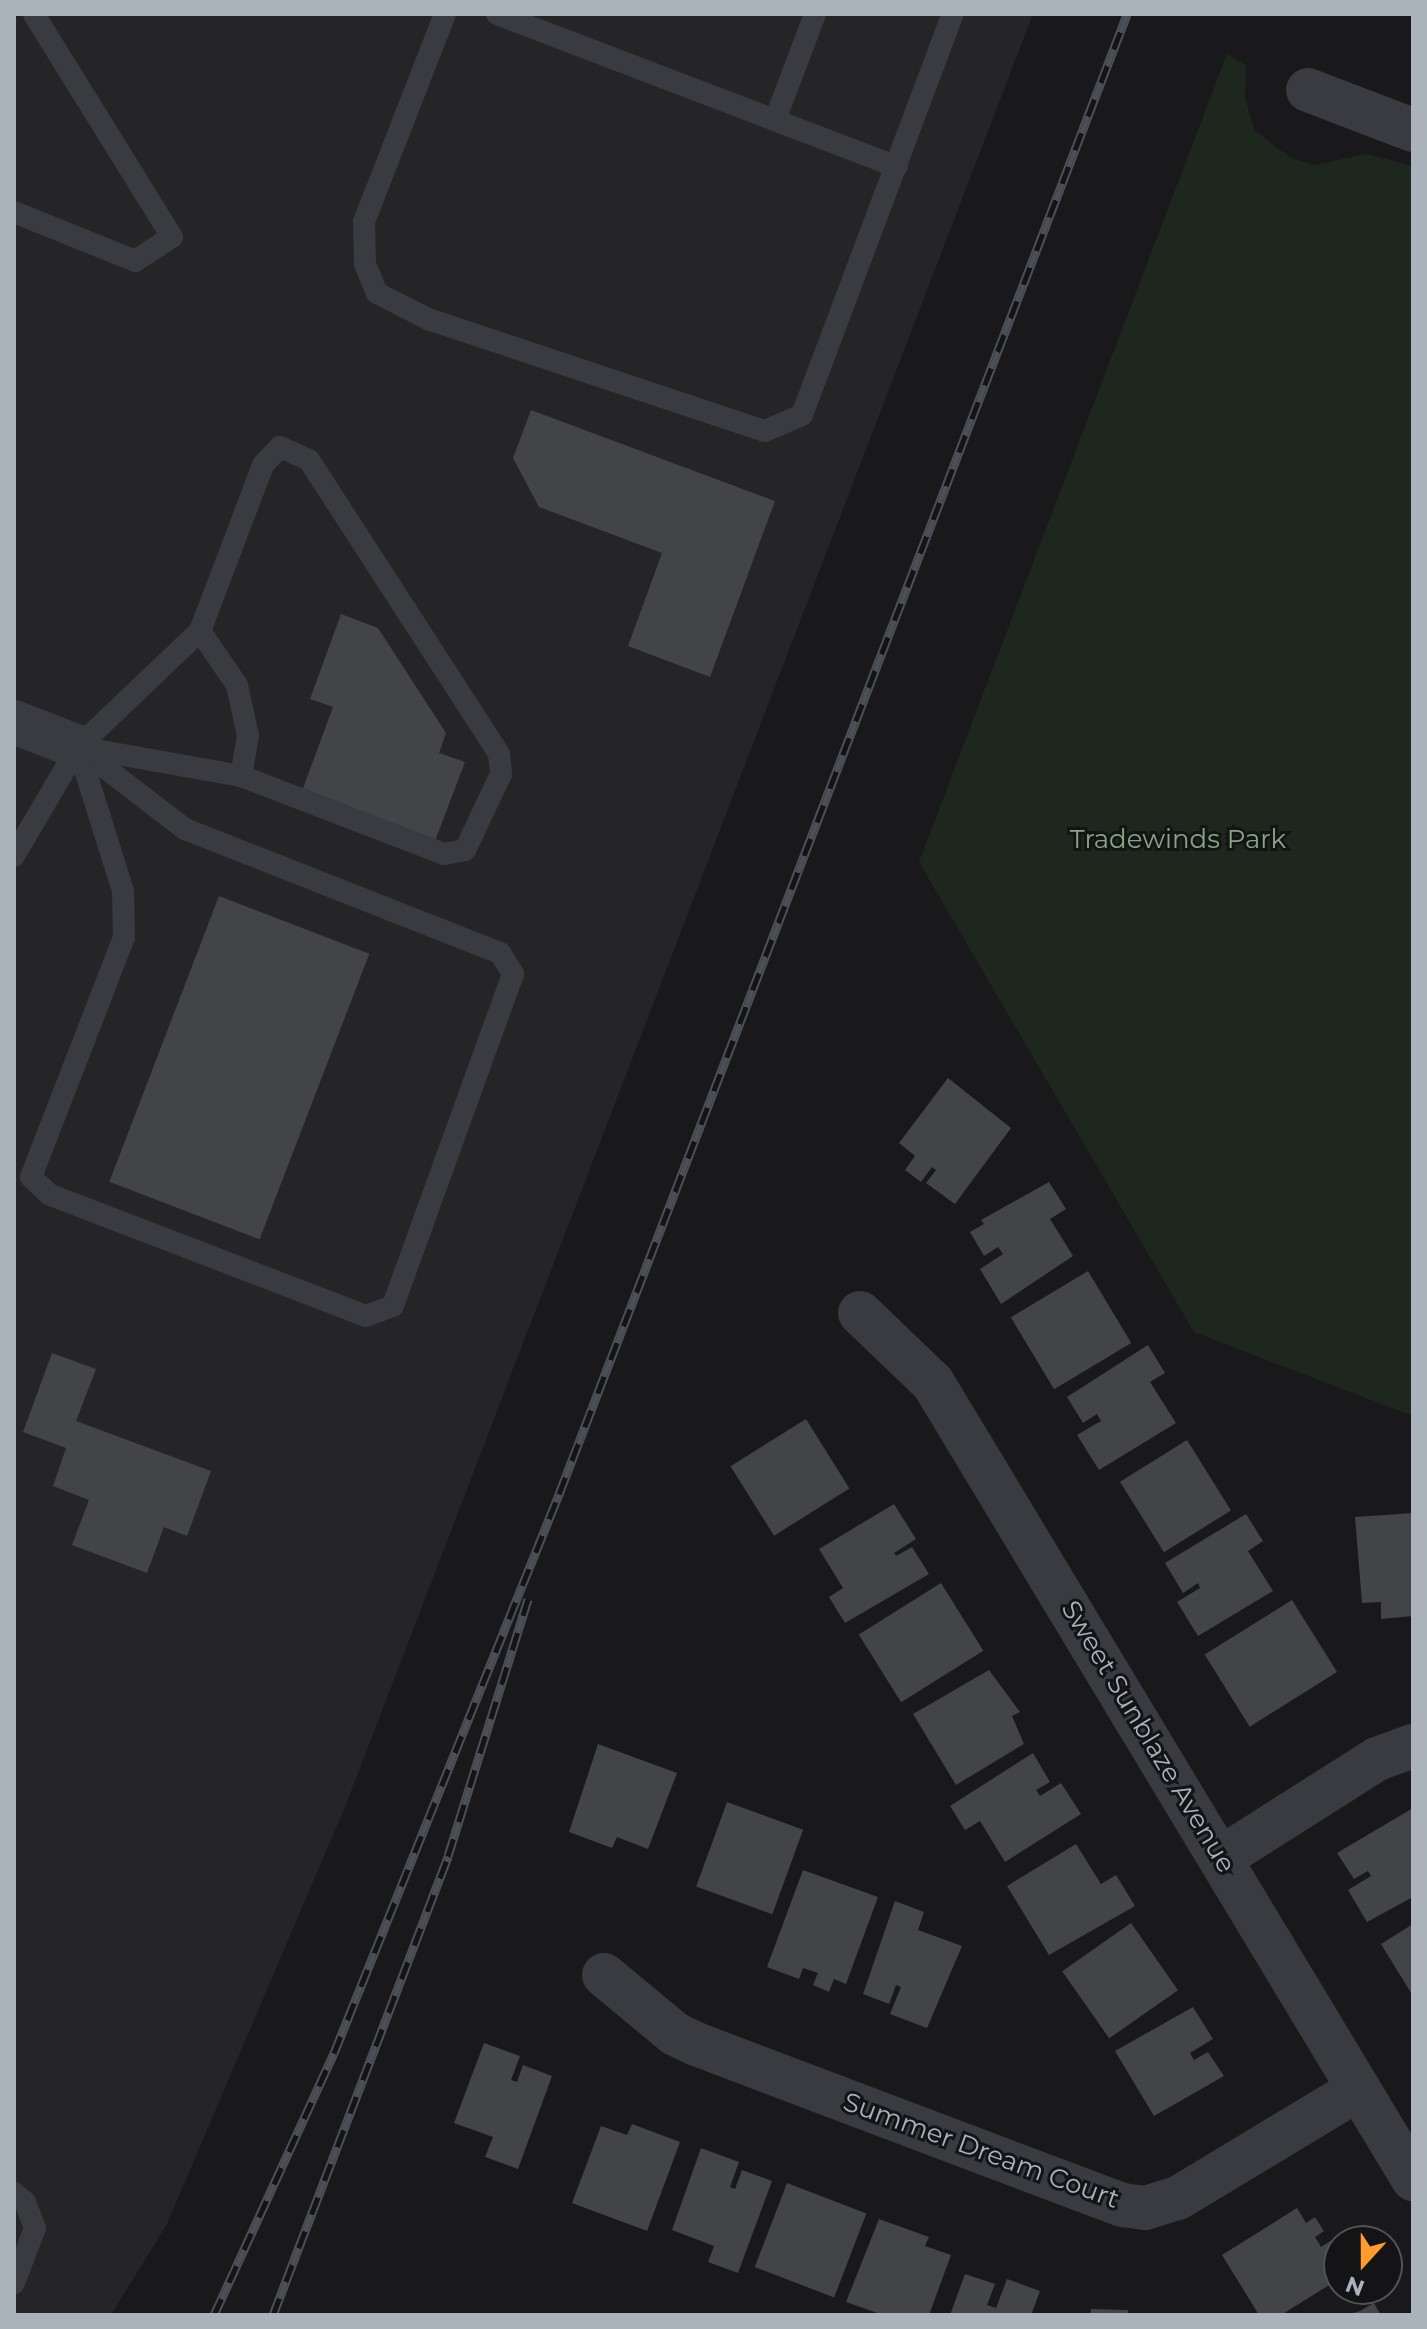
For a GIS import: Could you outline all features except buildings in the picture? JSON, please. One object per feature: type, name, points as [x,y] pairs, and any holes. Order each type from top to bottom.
[{"type":"street","points":[[1308,90],[1413,130]]},
{"type":"street","points":[[14,722],[78,747]]},
{"type":"street","name":"Sweet Sunblaze Avenue","points":[[860,1313],[933,1383],[1413,2179]]},
{"type":"street","points":[[1221,1858],[1377,1759],[1413,1746]]},
{"type":"street","name":"Summer Dream Court","points":[[604,1975],[675,2034],[696,2044],[1123,2205],[1145,2208],[1178,2198],[1359,2089]]},
{"type":"lane","points":[[14,212],[135,261],[172,237],[34,14]]},
{"type":"lane","points":[[445,14],[364,222],[365,264],[377,293],[428,319],[765,431],[802,415],[953,14]]},
{"type":"lane","points":[[497,14],[897,167]]},
{"type":"lane","points":[[775,120],[815,14]]},
{"type":"lane","points":[[14,856],[78,747],[200,631],[263,465],[280,447],[309,460],[499,754],[501,774],[465,850],[444,854],[241,776],[78,747]]},
{"type":"lane","points":[[200,631],[237,685],[248,736],[241,776]]},
{"type":"lane","points":[[78,747],[185,829],[500,953],[513,974],[393,1306],[366,1316],[49,1194],[31,1177],[124,937],[123,891],[78,747]]},
{"type":"lane","points":[[14,2193],[25,2202],[35,2228],[14,2283]]},
{"type":"shaded area","points":[[14,14],[1033,14],[347,1802],[167,2224],[111,2315],[14,2315]]},
{"type":"green space","name":"Tradewinds Park","points":[[1227,54],[1246,65],[1245,98],[1255,131],[1291,158],[1314,165],[1366,154],[1413,166],[1413,1416],[1194,1332],[919,862]]},
{"type":"railway","points":[[214,2315],[334,2053],[559,1494],[1127,14]]},
{"type":"railway","points":[[273,2315],[448,1856],[528,1599]]}]
